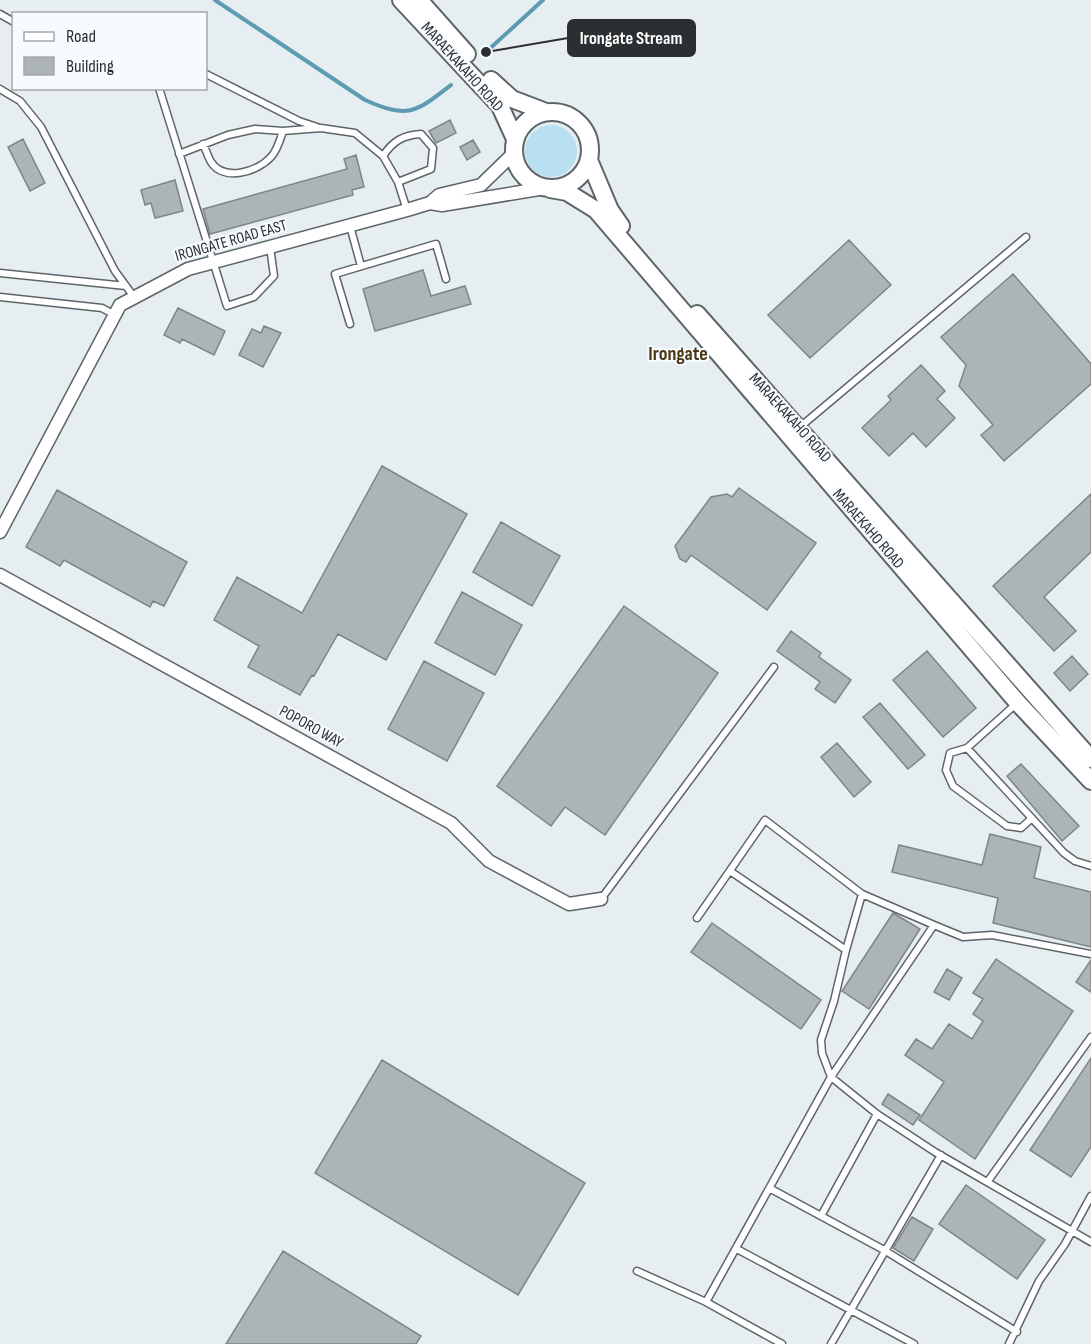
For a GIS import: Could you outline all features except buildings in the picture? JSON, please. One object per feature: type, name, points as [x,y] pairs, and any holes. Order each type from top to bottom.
[{"type":"main road","name":"MARAEKAKAHO ROAD","points":[[401,0],[500,106],[515,146]]},
{"type":"main road","name":"MARAEKAKAHO ROAD","points":[[419,0],[479,68],[512,99],[546,112]]},
{"type":"main road","points":[[546,112],[558,112],[580,124],[590,147],[589,160],[584,172],[575,181],[563,187],[548,188],[527,180],[519,170],[515,146],[524,123],[546,112]]},
{"type":"main road","points":[[589,160],[610,210],[652,271]]},
{"type":"main road","name":"MARAEKAKAHO ROAD","points":[[548,188],[567,192],[596,210],[794,433],[1091,759]]},
{"type":"main road","name":"MARAEKAHO ROAD","points":[[794,433],[1018,702],[1091,781]]},
{"type":"street","points":[[430,203],[439,195],[481,184],[515,146]]},
{"type":"street","points":[[430,203],[442,205],[548,188]]},
{"type":"street","name":"IRONGATE ROAD EAST","points":[[0,532],[120,305],[172,275],[430,203]]},
{"type":"street","name":"POPORO WAY","points":[[0,575],[451,823],[489,861],[569,904],[601,899]]},
{"type":"lane","points":[[207,75],[299,121],[321,128],[355,133],[383,156],[398,182],[407,210]]},
{"type":"lane","points":[[0,89],[20,101],[41,127],[115,271],[134,297]]},
{"type":"lane","points":[[160,90],[227,306],[254,297],[274,276],[270,247]]},
{"type":"lane","points":[[179,154],[203,144],[255,129],[283,131],[321,128]]},
{"type":"lane","points":[[203,144],[212,164],[229,173],[243,172],[253,170],[272,156],[283,131]]},
{"type":"lane","points":[[383,156],[398,139],[410,135],[421,135],[434,148],[431,169],[398,182]]},
{"type":"lane","points":[[349,225],[361,266]]},
{"type":"lane","points":[[794,433],[1026,237]]},
{"type":"lane","points":[[350,324],[335,274],[436,244],[446,279]]},
{"type":"lane","points":[[0,273],[126,286]]},
{"type":"lane","points":[[0,297],[102,308],[115,315]]},
{"type":"lane","points":[[601,899],[774,667]]},
{"type":"lane","points":[[1031,691],[967,748],[950,753],[946,770],[953,786],[1007,826],[1021,828],[1032,818]]},
{"type":"lane","points":[[967,748],[1064,853],[1075,861],[1091,866]]},
{"type":"lane","points":[[697,918],[765,820],[862,894],[933,925],[963,937],[992,935],[1091,954]]},
{"type":"lane","points":[[730,871],[846,950]]},
{"type":"lane","points":[[862,894],[822,1040],[822,1053],[831,1077],[877,1114],[941,1155],[1091,1242]]},
{"type":"lane","points":[[706,1302],[771,1189],[831,1077],[933,925]]},
{"type":"lane","points":[[988,1181],[1091,1037]]},
{"type":"lane","points":[[821,1216],[877,1114]]},
{"type":"lane","points":[[831,1344],[941,1155]]},
{"type":"lane","points":[[771,1189],[884,1250],[1017,1332]]},
{"type":"lane","points":[[1009,1344],[1017,1332],[1039,1281],[1091,1196]]},
{"type":"lane","points":[[737,1249],[914,1344]]},
{"type":"lane","points":[[637,1271],[706,1302],[782,1344]]},
{"type":"shaded area","points":[[546,125],[556,125],[570,132],[577,151],[570,170],[556,177],[546,177],[536,173],[529,166],[525,156],[525,146],[529,136],[536,129]]},
{"type":"waterway","points":[[215,0],[365,100],[380,106],[392,110],[411,110],[428,102],[451,85]]},
{"type":"waterway","points":[[486,52],[543,0]]},
{"type":"place","name":"Irongate Stream","points":[[486,52]]},
{"type":"district","name":"Irongate","points":[[678,354]]}]
